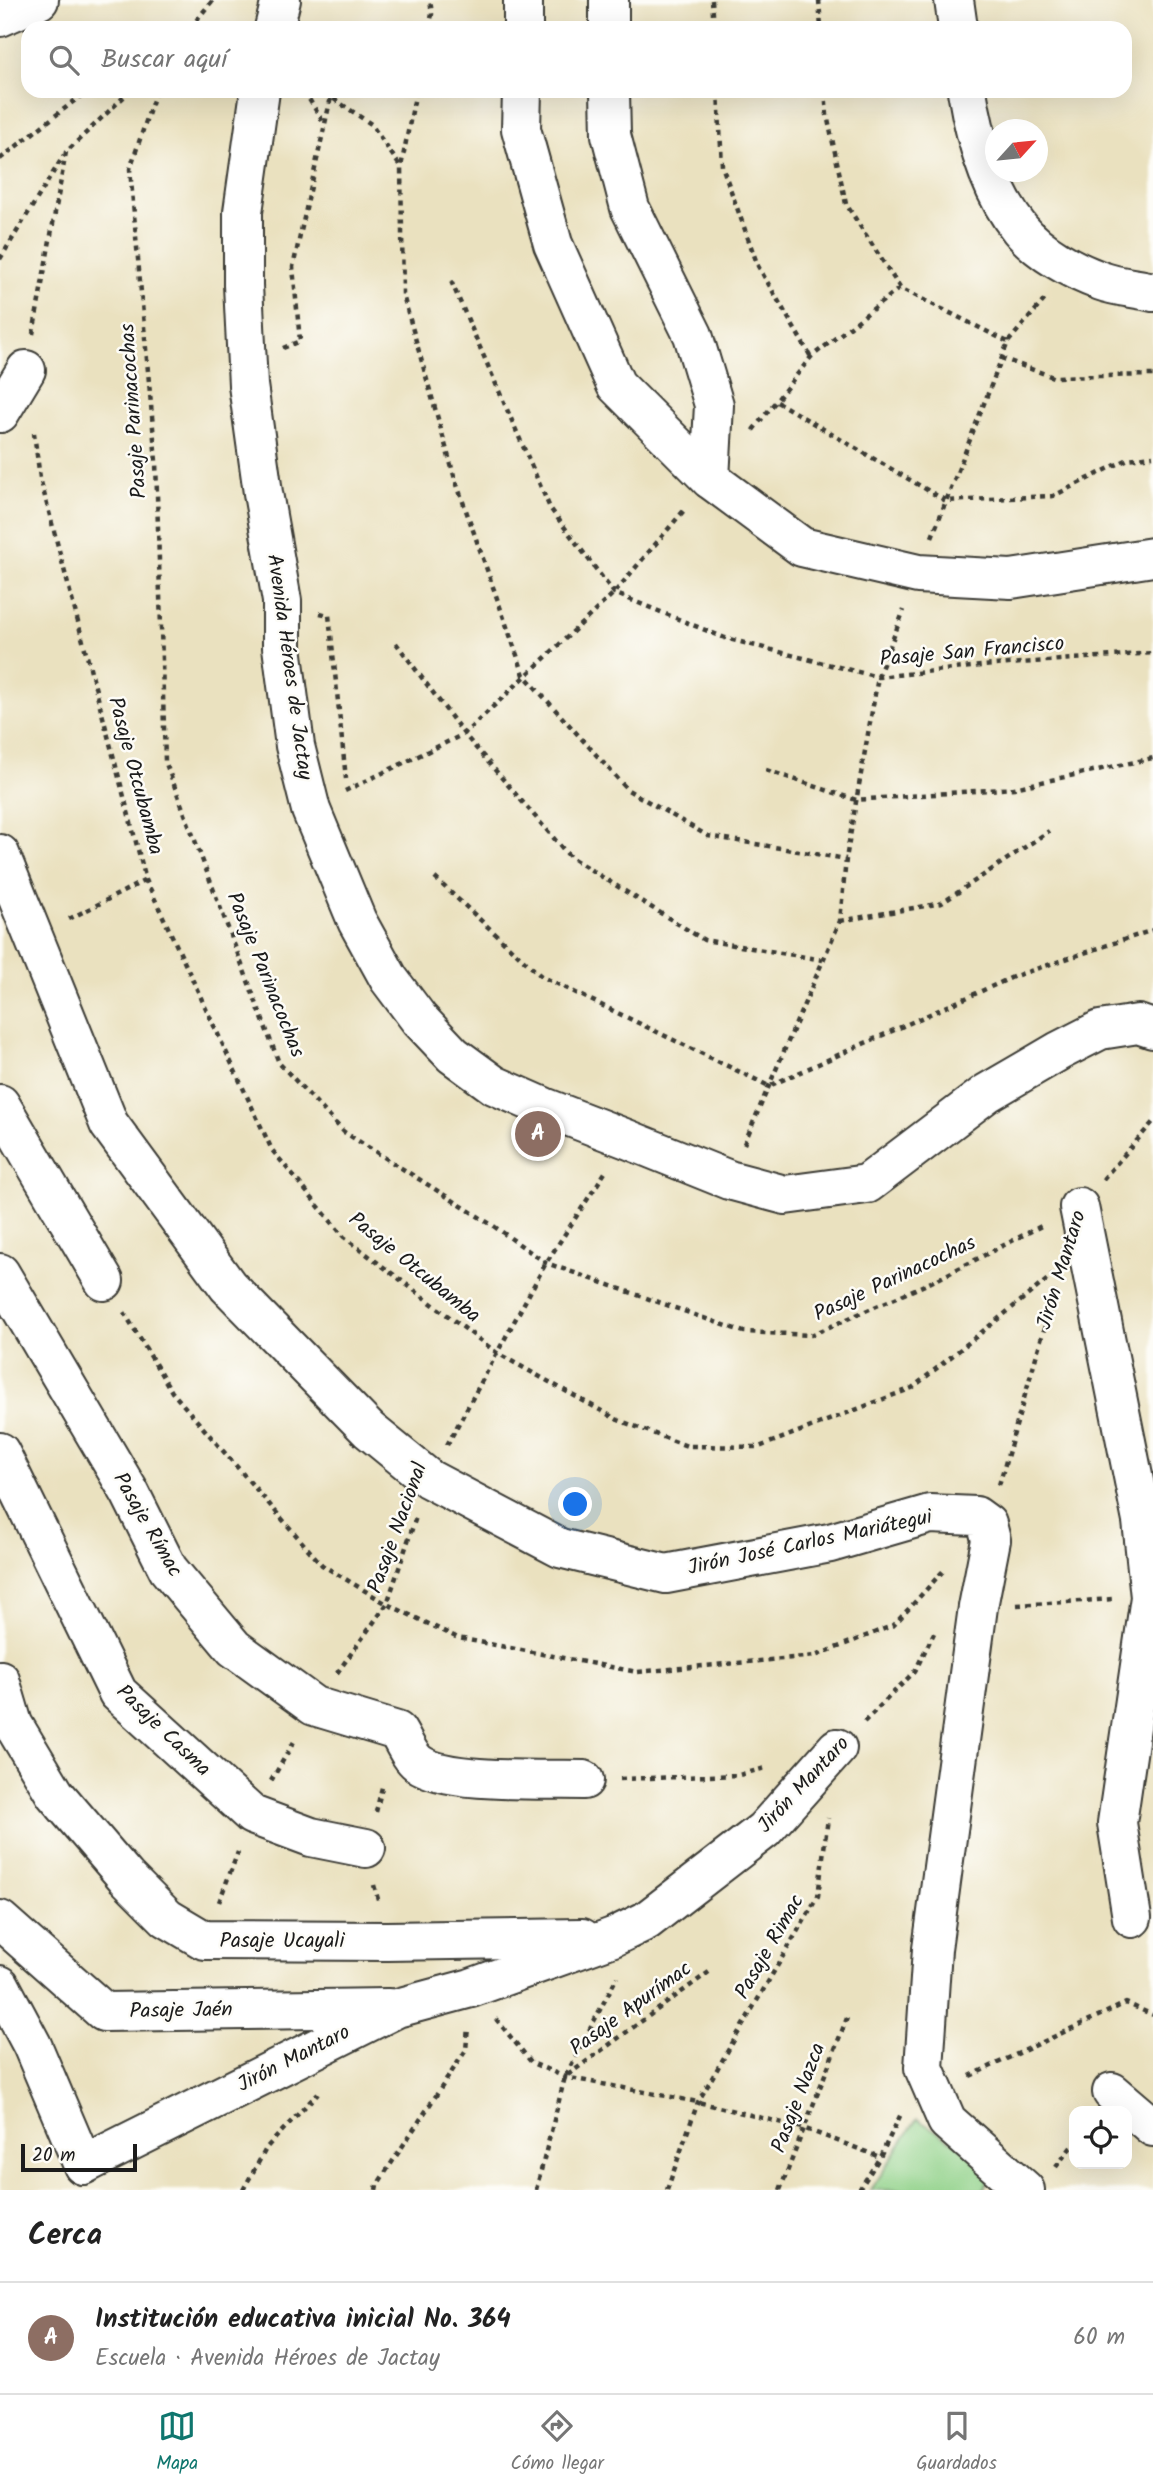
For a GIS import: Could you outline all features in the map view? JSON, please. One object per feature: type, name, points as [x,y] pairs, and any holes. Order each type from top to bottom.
[{"type":"street","points":[[0,17],[39,0]]},
{"type":"street","points":[[276,21],[281,0]]},
{"type":"street","points":[[523,0],[523,21]]},
{"type":"street","points":[[609,0],[609,21]]},
{"type":"street","points":[[954,0],[957,21]]},
{"type":"street","name":"Avenida Héroes de Jactay","points":[[259,98],[243,212],[243,298],[248,385],[263,494],[282,601],[282,647],[295,746],[311,810],[357,921],[389,979],[419,1019],[453,1055],[494,1085],[544,1108],[729,1180],[785,1195],[867,1184],[987,1093],[1059,1051],[1100,1030],[1138,1024],[1153,1029]]},
{"type":"street","points":[[522,98],[521,129],[553,244],[617,385],[710,479],[802,547],[918,574],[1011,579],[1153,557]]},
{"type":"street","points":[[610,98],[611,135],[630,208],[693,335],[714,405],[710,479]]},
{"type":"street","points":[[968,98],[972,121],[993,185],[1021,230],[1072,268],[1102,282],[1153,292]]},
{"type":"street","points":[[0,413],[26,370]]},
{"type":"street","name":"Jirón José Carlos Mariátegui","points":[[0,854],[109,1124],[228,1286],[369,1430],[429,1479],[561,1548],[666,1574],[830,1543],[930,1514],[975,1516],[987,1524]]},
{"type":"street","points":[[0,1104],[104,1281]]},
{"type":"street","points":[[1079,1207],[1142,1521],[1150,1597],[1117,1823],[1132,1919]]},
{"type":"street","name":"Pasaje Rímac","points":[[0,1273],[130,1493],[168,1569],[234,1648],[314,1706],[397,1731],[417,1762],[438,1772],[458,1777],[584,1780]]},
{"type":"street","name":"Pasaje Casma","points":[[0,1452],[118,1693],[252,1815],[311,1837],[366,1849]]},
{"type":"street","points":[[987,1524],[991,1540],[978,1607],[932,1949],[929,2080],[947,2120],[1020,2186]]},
{"type":"street","name":"Pasaje Ucayali","points":[[0,1680],[13,1724],[55,1794],[126,1877],[167,1918],[204,1940],[387,1941],[630,1929]]},
{"type":"street","name":"Jirón Mantaro","points":[[81,2178],[397,2008],[471,1988],[630,1929],[764,1830],[837,1748]]},
{"type":"street","name":"Pasaje Jaén","points":[[0,1920],[104,2012],[397,2008]]},
{"type":"street","points":[[0,1985],[32,2045],[81,2178]]},
{"type":"street","points":[[1112,2092],[1153,2127]]},
{"type":"path","points":[[194,21],[213,0]]},
{"type":"path","points":[[430,0],[430,21]]},
{"type":"path","points":[[712,0],[714,21]]},
{"type":"path","points":[[819,0],[820,21]]},
{"type":"path","points":[[0,159],[78,98]]},
{"type":"path","points":[[0,259],[66,152],[123,98]]},
{"type":"path","name":"Pasaje Parinacochas","points":[[154,98],[130,169],[156,461],[165,761],[279,1063],[344,1132],[492,1225],[546,1263],[744,1332],[811,1335],[938,1279],[1079,1207]]},
{"type":"path","points":[[308,98],[325,125]]},
{"type":"path","points":[[280,350],[300,341],[293,267],[331,98]]},
{"type":"path","points":[[332,98],[371,124],[401,167]]},
{"type":"path","points":[[415,98],[401,167],[403,295],[455,479],[524,675],[628,790],[708,836],[846,859]]},
{"type":"path","points":[[718,98],[722,166],[758,266],[811,357]]},
{"type":"path","points":[[826,98],[846,204],[900,288],[1008,342]]},
{"type":"path","name":"Pasaje Otcubamba","points":[[66,152],[26,370],[40,478],[146,880],[272,1150],[344,1237],[497,1353],[618,1420],[687,1446],[759,1447],[912,1388],[1062,1268]]},
{"type":"path","points":[[729,1180],[840,921],[846,859],[878,677],[1008,342],[1072,268]]},
{"type":"path","points":[[451,281],[550,508],[614,593]]},
{"type":"path","points":[[752,431],[811,357],[900,288]]},
{"type":"path","points":[[1001,358],[1053,377],[1153,375]]},
{"type":"path","points":[[777,402],[946,501],[1053,496],[1128,459],[1153,456]]},
{"type":"path","points":[[311,810],[464,734],[614,593],[710,479]]},
{"type":"path","name":"Pasaje San Francisco","points":[[614,593],[725,638],[878,677],[1153,653]]},
{"type":"path","points":[[282,601],[328,615],[347,790]]},
{"type":"path","points":[[396,643],[464,734],[570,857],[704,940],[823,960]]},
{"type":"path","points":[[766,770],[856,800],[1014,788],[1153,758]]},
{"type":"path","points":[[840,921],[942,902],[1049,831]]},
{"type":"path","points":[[435,878],[541,976],[769,1086],[1015,976],[1153,930]]},
{"type":"path","points":[[32,938],[146,880]]},
{"type":"path","name":"Jirón Mantaro","points":[[1079,1207],[1153,1122]]},
{"type":"path","name":"Pasaje Nacional","points":[[204,1940],[252,1815],[314,1706],[387,1604],[429,1479],[546,1263],[627,1139]]},
{"type":"path","name":"Jirón Mantaro","points":[[987,1524],[1062,1268]]},
{"type":"path","points":[[978,1607],[1150,1597]]},
{"type":"path","name":"Jirón Mantaro","points":[[837,1748],[915,1671],[939,1622]]},
{"type":"path","points":[[584,1780],[739,1775],[776,1765]]},
{"type":"path","name":"Pasaje Rimac","points":[[667,2190],[698,2102],[818,1896],[828,1815]]},
{"type":"path","points":[[565,2077],[630,1929]]},
{"type":"path","name":"Pasaje Apurímac","points":[[536,2190],[565,2077],[709,1972]]},
{"type":"path","points":[[471,1988],[532,2063],[565,2077],[698,2102],[803,2128],[880,2157]]},
{"type":"path","points":[[376,2190],[466,2050],[471,1988]]},
{"type":"path","points":[[859,2190],[929,2080],[1126,2003],[1153,2015]]},
{"type":"path","name":"Pasaje Nazca","points":[[780,2190],[847,2018]]},
{"type":"path","points":[[243,2190],[267,2147],[323,2087]]},
{"type":"green space","points":[[917,2119],[996,2169],[983,2190],[871,2190]]},
{"type":"place","name":"Institución educativa inicial No. 364","points":[[538,1134]]}]
